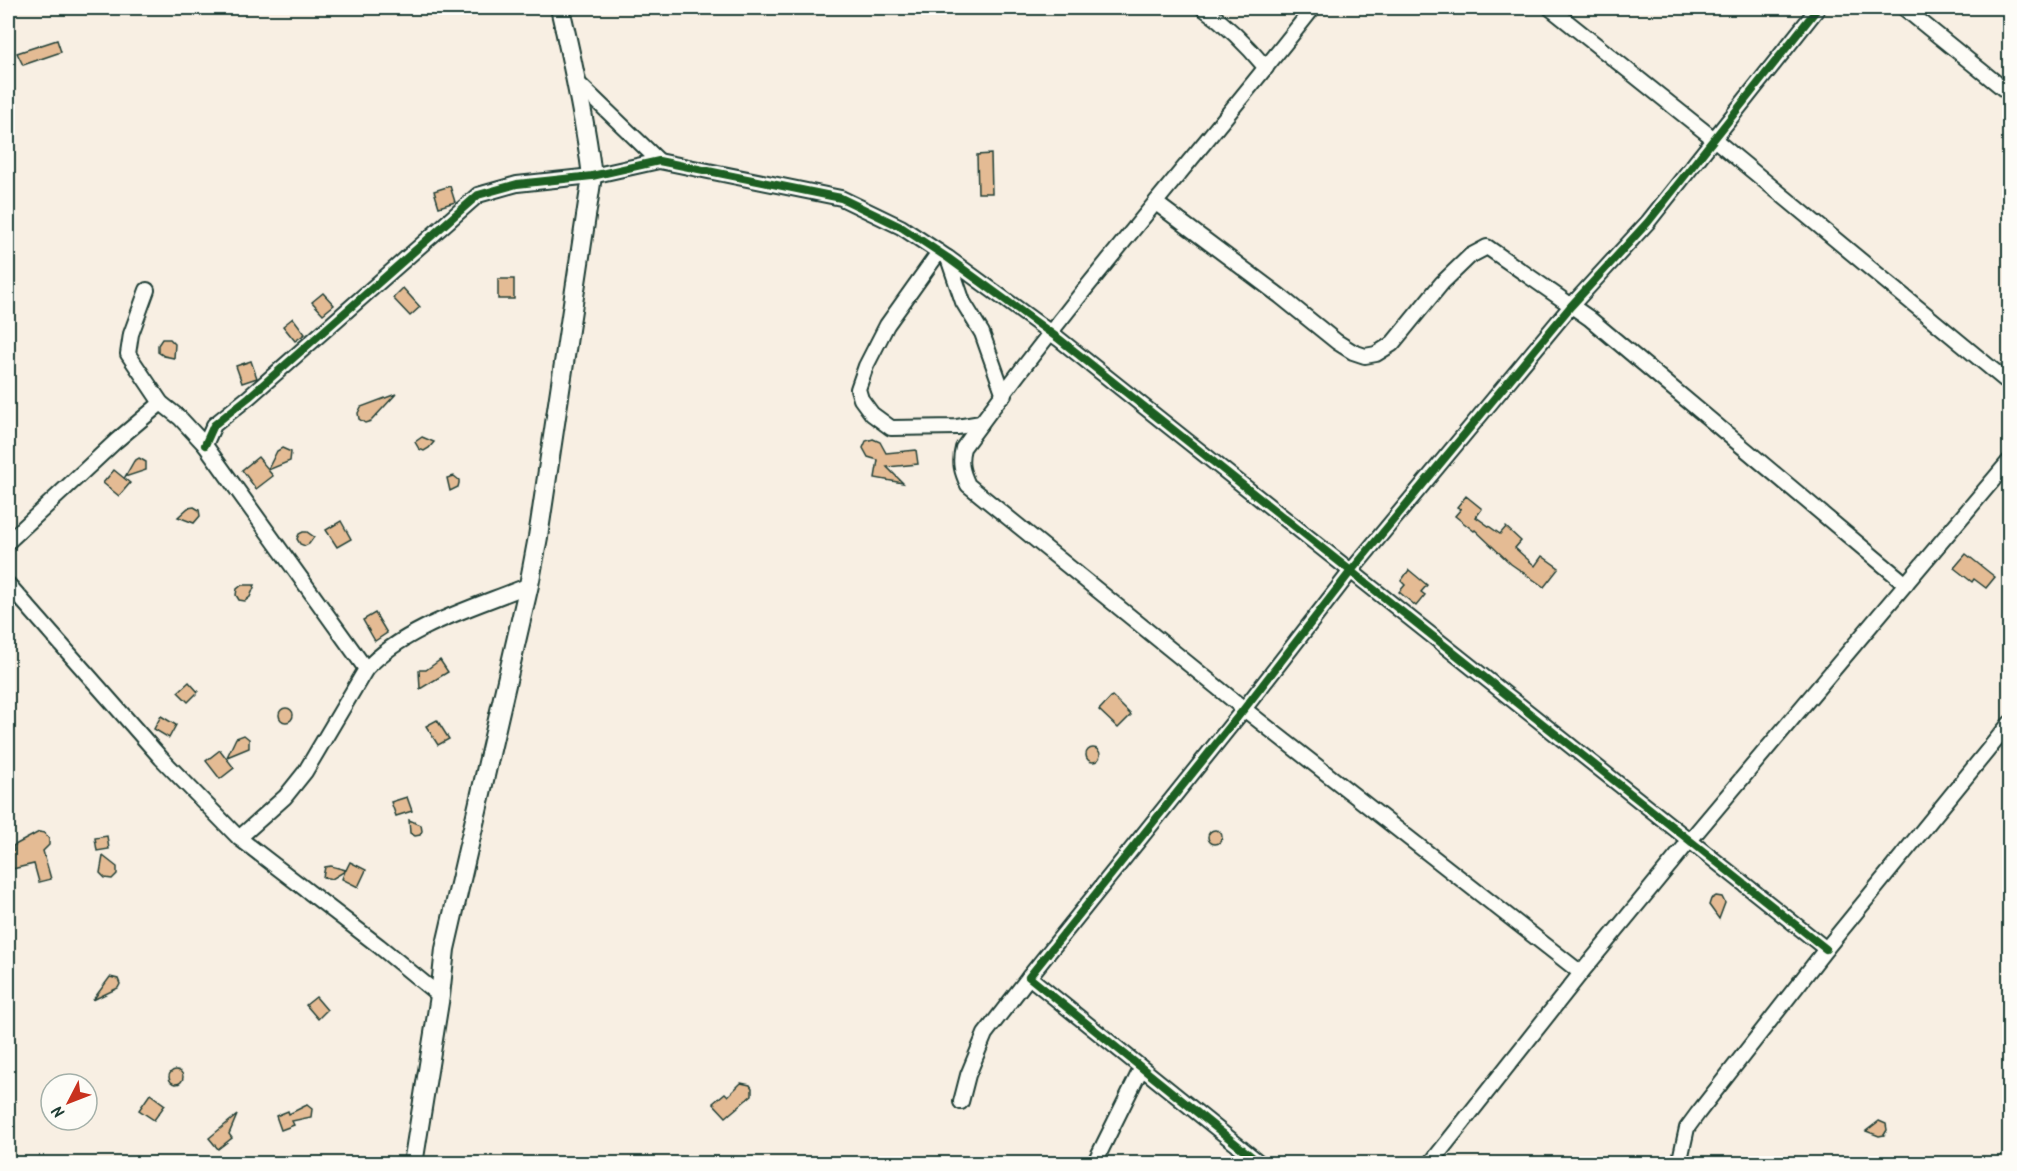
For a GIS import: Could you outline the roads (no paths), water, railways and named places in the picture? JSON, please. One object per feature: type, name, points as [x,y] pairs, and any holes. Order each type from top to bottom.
[{"type":"street","points":[[413,1164],[440,996],[445,949],[538,537],[592,176],[578,83],[560,8]]},
{"type":"street","points":[[1203,8],[1246,44],[1266,68]]},
{"type":"street","points":[[1313,8],[1050,332],[963,448],[960,460],[968,485],[1244,709],[1581,973]]},
{"type":"street","points":[[1550,8],[1714,139],[2010,384]]},
{"type":"street","points":[[961,1102],[968,1075],[985,1034],[1029,977],[1352,571],[1571,306],[1648,222],[1818,8]]},
{"type":"street","points":[[1904,8],[2010,94]]},
{"type":"street","points":[[578,83],[659,161]]},
{"type":"street","points":[[205,445],[214,425],[249,397],[478,195],[516,184],[592,176],[659,161],[841,198],[901,226],[1050,332],[1691,839],[1826,949]]},
{"type":"street","points":[[1156,203],[1337,342],[1365,356],[1376,354],[1392,344],[1443,283],[1470,255],[1487,247],[1611,336],[1906,584]]},
{"type":"street","points":[[944,255],[963,302],[982,333],[1004,395]]},
{"type":"street","points":[[944,255],[887,325],[866,366],[858,389],[861,399],[872,414],[891,428],[957,427],[981,423]]},
{"type":"street","points":[[147,290],[131,334],[128,354],[161,403],[187,425],[205,445],[366,669]]},
{"type":"street","points":[[8,542],[123,435],[161,403]]},
{"type":"street","points":[[187,425],[214,425]]},
{"type":"street","points":[[1430,1164],[1581,973],[1691,839],[2010,460]]},
{"type":"street","points":[[8,584],[160,758],[239,838],[440,996]]},
{"type":"street","points":[[239,838],[285,796],[305,772],[366,669],[380,655],[418,630],[529,585]]},
{"type":"street","points":[[1679,1164],[1687,1128],[1698,1113],[1826,949],[2010,723]]},
{"type":"street","points":[[1029,977],[1262,1164]]},
{"type":"street","points":[[1094,1164],[1142,1069]]}]
